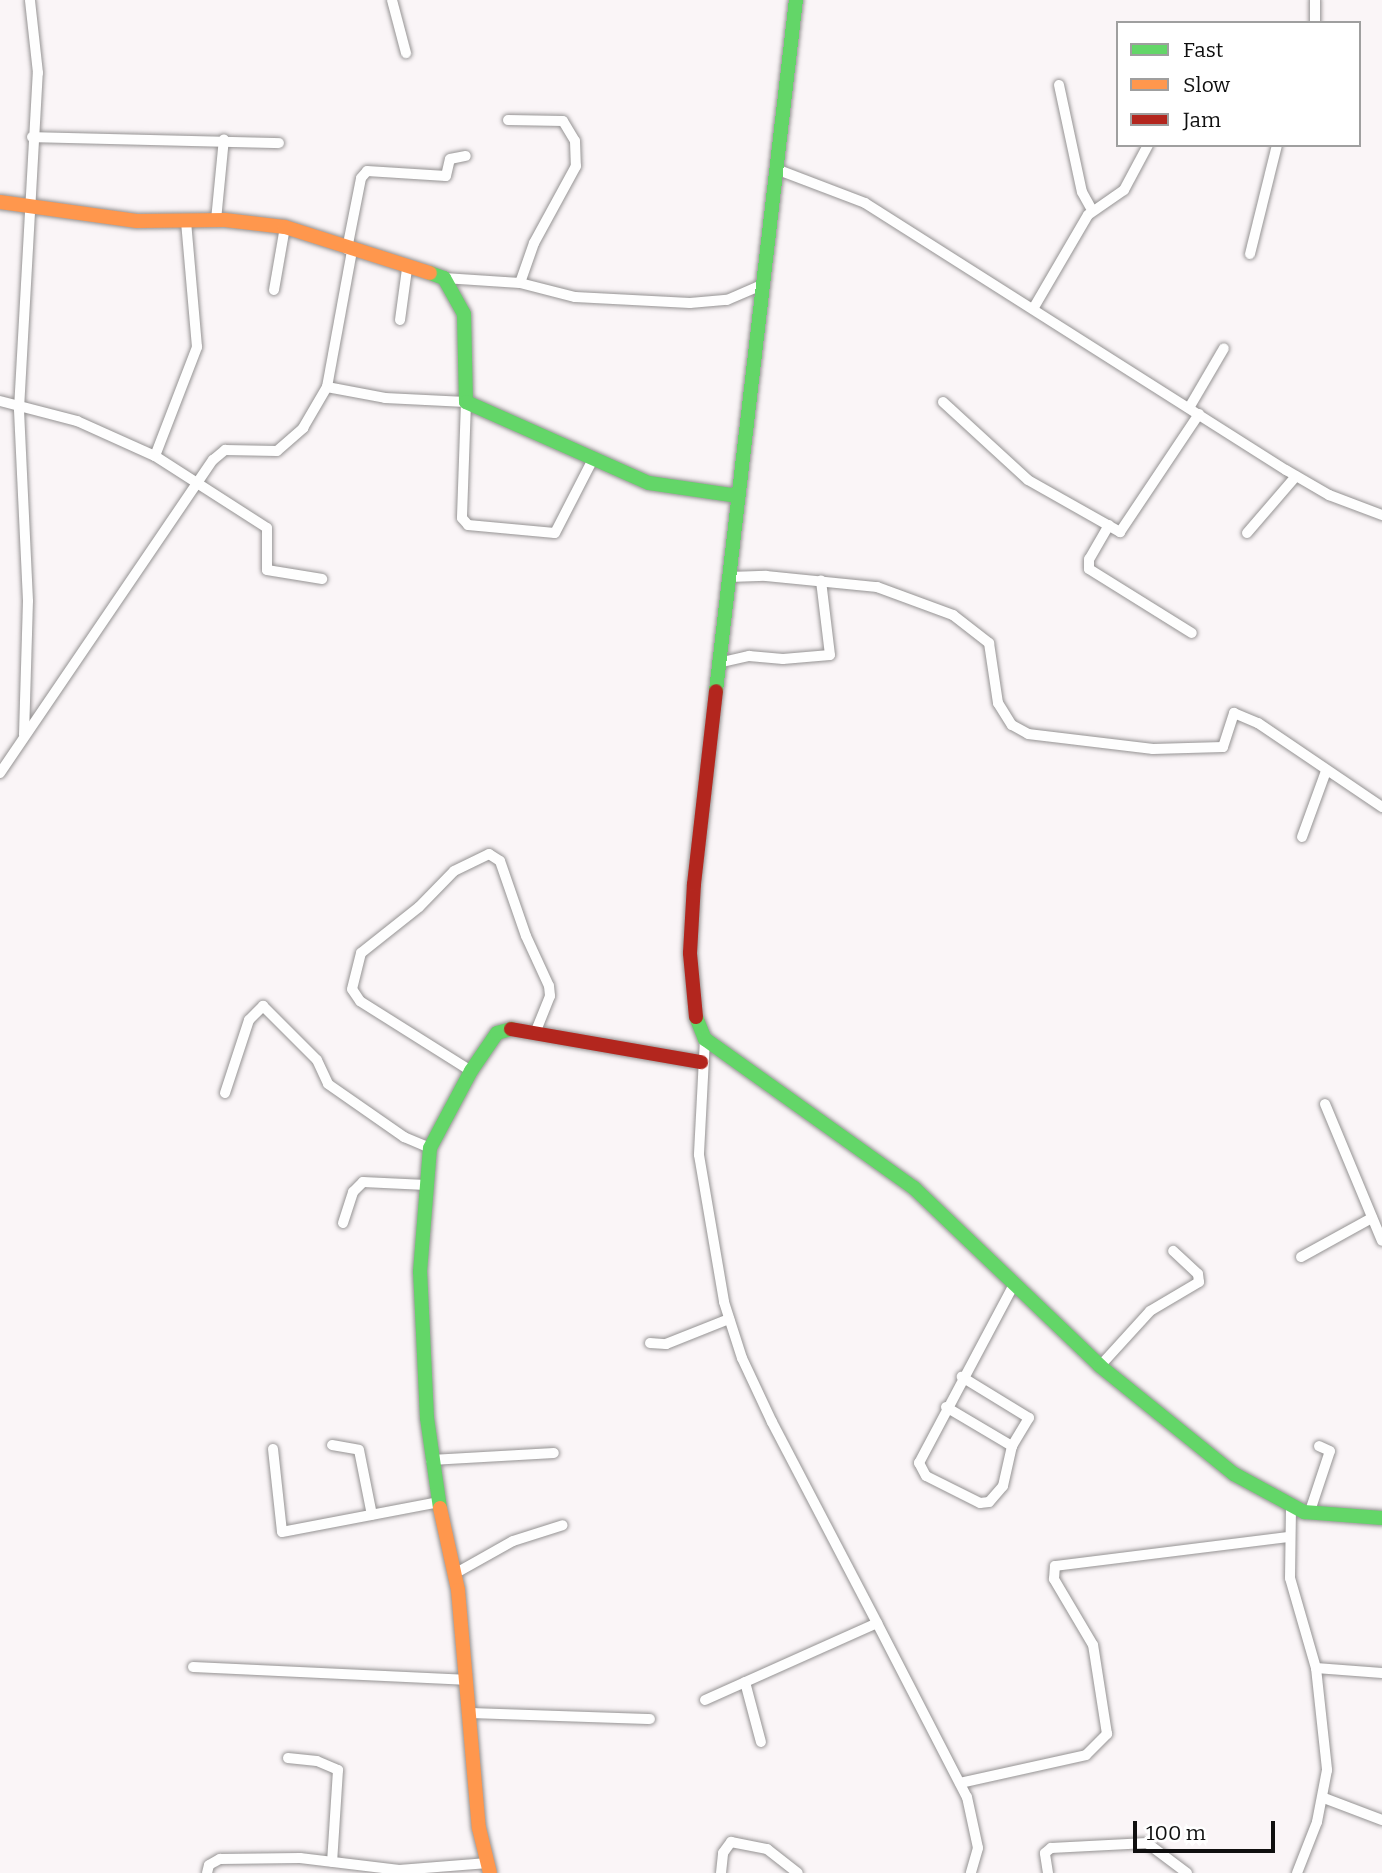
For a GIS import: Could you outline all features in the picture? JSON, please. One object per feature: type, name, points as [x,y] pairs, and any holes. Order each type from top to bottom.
[{"type":"street","points":[[23,735],[28,601],[19,409],[32,137],[38,73],[30,0]]},
{"type":"street","points":[[392,0],[406,53]]},
{"type":"street","points":[[796,0],[718,663],[690,953],[696,1017],[705,1039],[701,1062],[699,1155],[708,1228],[729,1319],[742,1358],[800,1480],[960,1783],[977,1835],[971,1873]]},
{"type":"street","points":[[1315,0],[1315,21]]},
{"type":"street","points":[[1059,85],[1082,192],[1092,210]]},
{"type":"street","points":[[508,120],[563,121],[575,141],[576,166],[534,243],[520,283]]},
{"type":"street","points":[[32,137],[224,139],[279,143]]},
{"type":"street","points":[[216,220],[224,139]]},
{"type":"street","points":[[1033,309],[1092,210],[1124,190],[1147,147]]},
{"type":"street","points":[[1251,254],[1277,147]]},
{"type":"street","points":[[0,773],[23,735],[225,450],[264,452],[288,446],[327,387],[362,178],[367,171],[446,176],[450,159],[466,156]]},
{"type":"street","points":[[776,169],[865,203],[1296,476],[1382,515]]},
{"type":"street","points":[[0,202],[137,221],[216,220],[285,227],[407,269],[444,278],[520,283],[575,297],[690,303],[727,300],[764,284]]},
{"type":"street","points":[[155,456],[197,347],[187,221]]},
{"type":"street","points":[[274,290],[285,227]]},
{"type":"street","points":[[400,320],[407,269]]},
{"type":"street","points":[[444,278],[464,314],[466,402],[462,518],[468,525],[555,533],[592,461]]},
{"type":"street","points":[[943,402],[1028,480],[1119,532],[1124,529],[1194,411],[1224,348]]},
{"type":"street","points":[[327,387],[385,398],[466,402],[592,461],[649,483],[738,496]]},
{"type":"street","points":[[0,401],[19,409],[77,421],[155,456],[267,528],[267,570],[322,579]]},
{"type":"street","points":[[1247,533],[1296,476]]},
{"type":"street","points":[[1109,525],[1089,559],[1089,569],[1192,633]]},
{"type":"street","points":[[729,577],[821,581],[897,593],[953,615],[981,634],[989,643],[998,703],[1012,725],[1028,734],[1153,749],[1223,747],[1234,713],[1258,723],[1382,807]]},
{"type":"street","points":[[718,663],[749,656],[783,659],[830,655],[821,581]]},
{"type":"street","points":[[1302,837],[1326,771]]},
{"type":"street","points":[[471,1071],[360,1001],[352,989],[361,953],[419,907],[454,871],[489,854],[500,861],[526,936],[549,986],[550,996],[535,1033]]},
{"type":"street","points":[[225,1093],[249,1020],[263,1006],[317,1060],[328,1084],[404,1137],[430,1148]]},
{"type":"street","points":[[207,1873],[209,1865],[220,1859],[332,1862],[399,1870],[489,1868],[468,1713],[456,1573],[430,1460],[420,1272],[430,1148],[471,1071],[497,1033],[515,1028],[701,1062]]},
{"type":"street","points":[[705,1039],[903,1180],[1100,1366],[1234,1474],[1291,1507],[1309,1514],[1382,1518]]},
{"type":"street","points":[[1325,1104],[1382,1241]]},
{"type":"street","points":[[344,1223],[353,1192],[363,1182],[426,1185]]},
{"type":"street","points":[[1301,1256],[1373,1218]]},
{"type":"street","points":[[1100,1366],[1150,1311],[1199,1282],[1198,1275],[1173,1251]]},
{"type":"street","points":[[962,1377],[1029,1418],[1012,1446],[1003,1486],[989,1502],[981,1503],[926,1476],[919,1462],[962,1377],[1014,1284]]},
{"type":"street","points":[[650,1343],[671,1342],[729,1319]]},
{"type":"street","points":[[946,1407],[1012,1446]]},
{"type":"street","points":[[332,1445],[359,1450],[372,1515]]},
{"type":"street","points":[[1309,1514],[1330,1451],[1318,1446]]},
{"type":"street","points":[[272,1449],[282,1532],[439,1502]]},
{"type":"street","points":[[430,1460],[554,1453]]},
{"type":"street","points":[[1291,1507],[1289,1537],[1294,1601],[1316,1668],[1326,1760],[1324,1798],[1297,1873]]},
{"type":"street","points":[[456,1573],[513,1541],[564,1525]]},
{"type":"street","points":[[960,1783],[1086,1755],[1107,1734],[1093,1645],[1054,1579],[1055,1566],[1289,1537]]},
{"type":"street","points":[[705,1700],[877,1623]]},
{"type":"street","points":[[194,1667],[465,1680]]},
{"type":"street","points":[[1316,1668],[1382,1673]]},
{"type":"street","points":[[745,1682],[761,1742]]},
{"type":"street","points":[[468,1713],[650,1719]]},
{"type":"street","points":[[288,1758],[317,1761],[338,1770],[332,1862]]},
{"type":"street","points":[[1324,1798],[1382,1821]]},
{"type":"street","points":[[721,1873],[723,1853],[731,1842],[767,1849],[798,1873]]},
{"type":"street","points":[[1048,1873],[1045,1853],[1051,1848],[1147,1843],[1185,1872]]},
{"type":"traffic: fast","points":[[716,691],[796,0]]},
{"type":"traffic: fast","points":[[430,273],[444,278],[464,314],[466,402],[649,483],[738,496]]},
{"type":"traffic: fast","points":[[696,1017],[705,1039],[914,1188],[1100,1366],[1234,1474],[1304,1512],[1382,1518]]},
{"type":"traffic: fast","points":[[440,1508],[427,1418],[420,1272],[430,1148],[471,1071],[497,1033],[511,1029]]},
{"type":"traffic: slow","points":[[0,202],[137,221],[225,220],[285,227],[430,273]]},
{"type":"traffic: slow","points":[[440,1508],[458,1590],[479,1828],[490,1873]]},
{"type":"traffic: jam","points":[[696,1017],[690,953],[694,884],[716,691]]},
{"type":"traffic: jam","points":[[511,1029],[701,1062]]}]
